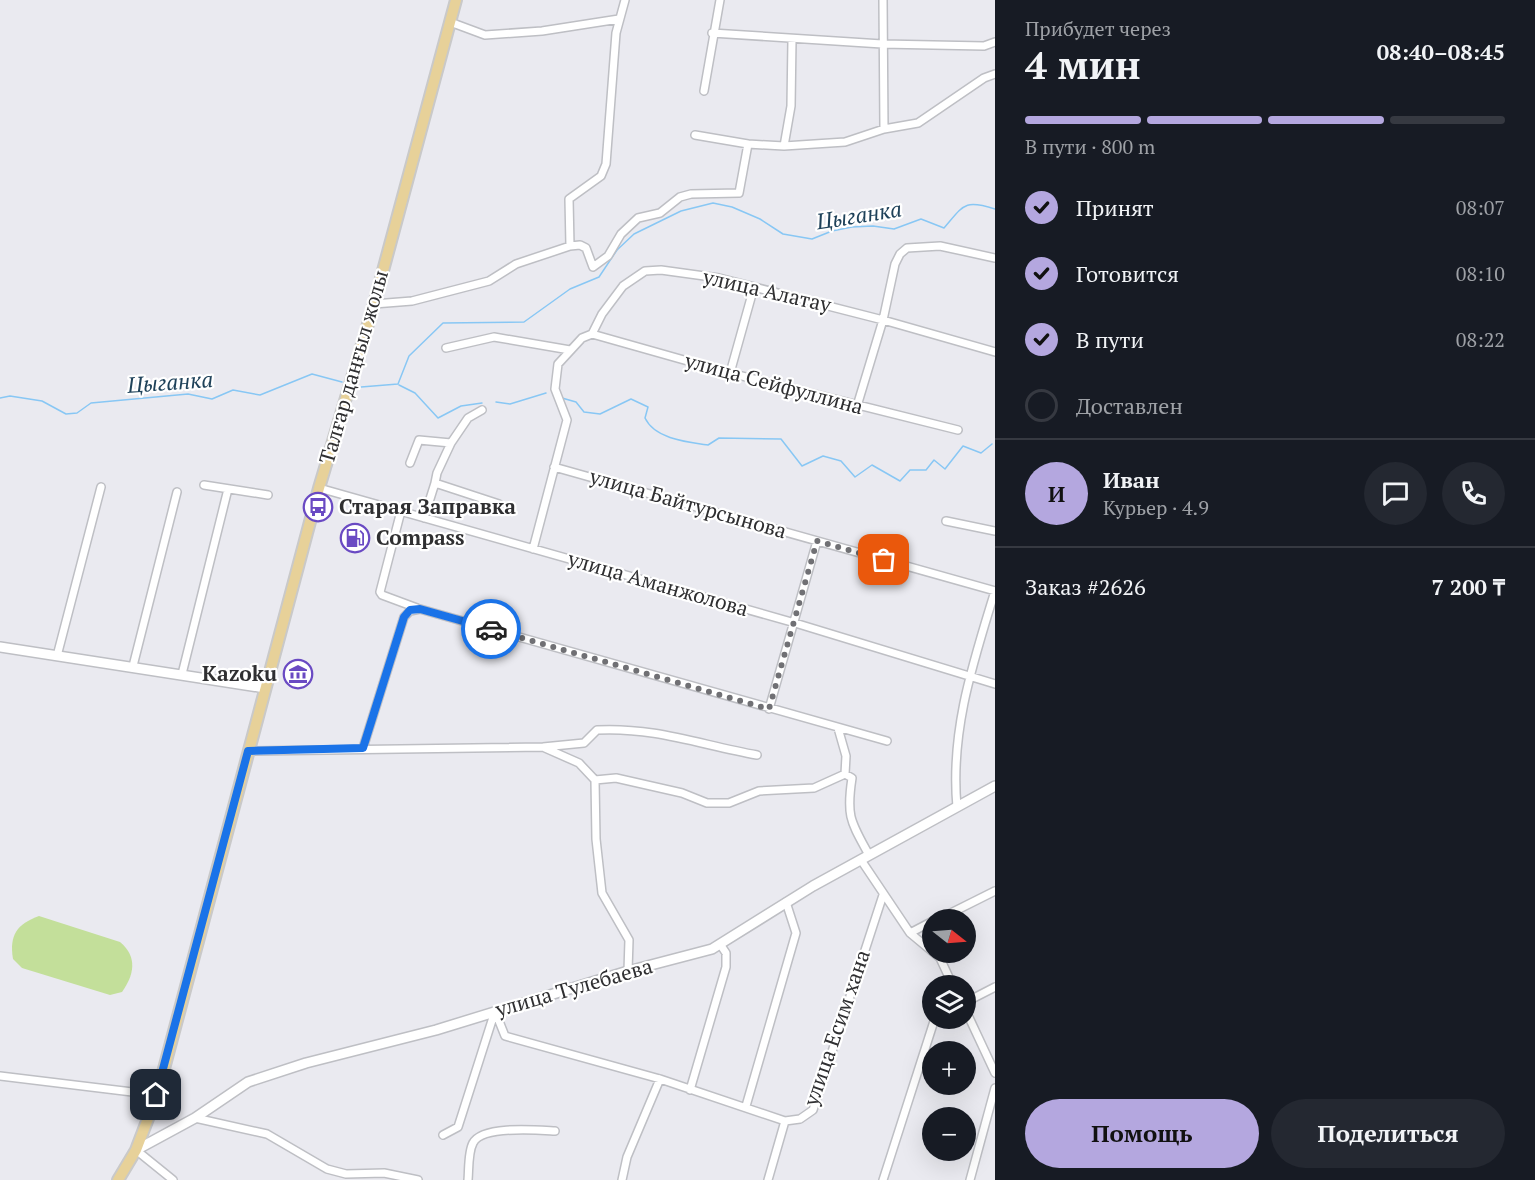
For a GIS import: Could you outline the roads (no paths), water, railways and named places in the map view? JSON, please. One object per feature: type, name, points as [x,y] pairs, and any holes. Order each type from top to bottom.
[{"type":"main road","name":"Талғар даңғыл жолы","points":[[118,1180],[136,1150],[156,1095],[319,488],[374,304],[456,0]]},
{"type":"street","points":[[570,246],[569,199],[601,176],[608,154],[619,19],[625,0]]},
{"type":"street","points":[[704,92],[712,33],[720,0]]},
{"type":"street","points":[[883,0],[884,129]]},
{"type":"street","points":[[450,22],[485,35],[619,19]]},
{"type":"street","points":[[712,33],[792,40],[882,44],[984,46],[995,42]]},
{"type":"street","points":[[784,146],[791,106],[792,40]]},
{"type":"street","points":[[696,135],[748,144],[784,146],[845,142],[884,129],[918,123],[984,78],[995,74]]},
{"type":"street","points":[[374,304],[412,301],[489,281],[516,264],[580,244],[586,248],[593,267],[608,256],[621,234],[638,218],[660,213],[680,197],[691,194],[739,193],[748,144]]},
{"type":"street","points":[[856,406],[883,320],[895,264],[907,248],[952,247],[995,258]]},
{"type":"street","name":"улица Алатау","points":[[570,350],[592,334],[614,297],[645,271],[692,273],[754,287],[995,352]]},
{"type":"street","points":[[730,373],[754,287]]},
{"type":"street","name":"улица Сейфуллина","points":[[592,334],[730,373],[958,430]]},
{"type":"street","points":[[446,348],[494,337],[570,350]]},
{"type":"street","points":[[533,549],[567,420],[555,389],[555,374],[558,364],[570,350]]},
{"type":"street","points":[[424,518],[437,472],[452,443],[468,418],[482,410]]},
{"type":"street","points":[[410,463],[419,440],[452,443]]},
{"type":"street","name":"улица Байтурсынова","points":[[554,467],[995,591]]},
{"type":"street","points":[[435,483],[499,504]]},
{"type":"street","points":[[204,485],[268,495]]},
{"type":"street","points":[[57,656],[101,487]]},
{"type":"street","name":"улица Аманжолова","points":[[319,488],[795,623],[995,684]]},
{"type":"street","points":[[182,674],[228,489]]},
{"type":"street","points":[[133,666],[177,492]]},
{"type":"street","points":[[400,511],[380,592],[382,595],[420,609],[887,741]]},
{"type":"street","points":[[946,521],[995,531]]},
{"type":"street","points":[[769,709],[817,541]]},
{"type":"street","points":[[957,807],[955,750],[969,676],[995,591]]},
{"type":"street","points":[[363,748],[404,617],[410,610],[420,609]]},
{"type":"street","points":[[0,647],[265,688]]},
{"type":"street","points":[[838,728],[846,756],[845,774]]},
{"type":"street","points":[[248,751],[543,747],[584,742],[597,730],[620,729],[658,732],[757,755]]},
{"type":"street","points":[[543,747],[579,764],[596,780],[596,839],[602,893],[629,940],[628,971]]},
{"type":"street","points":[[596,780],[616,778],[682,793],[707,803],[729,803],[759,791],[814,788],[845,774]]},
{"type":"street","points":[[845,774],[852,778],[848,806],[851,822],[883,895],[910,933],[940,958],[947,975]]},
{"type":"street","name":"улица Тулебаева","points":[[136,1150],[195,1118],[248,1082],[306,1063],[436,1030],[628,971],[712,949],[786,902],[995,786]]},
{"type":"street","points":[[958,909],[995,891]]},
{"type":"street","name":"улица Есим хана","points":[[768,1180],[785,1121],[800,1119],[813,1110],[883,895]]},
{"type":"street","points":[[746,1106],[796,933],[786,902]]},
{"type":"street","points":[[910,933],[922,927]]},
{"type":"street","points":[[690,1090],[726,968],[726,953],[720,944]]},
{"type":"street","points":[[976,997],[995,987]]},
{"type":"street","points":[[495,1011],[505,1036],[660,1079],[785,1121]]},
{"type":"street","points":[[443,1135],[458,1127],[495,1011]]},
{"type":"street","points":[[883,1180],[931,1029]]},
{"type":"street","points":[[975,1029],[995,1072]]},
{"type":"street","points":[[0,1076],[156,1095]]},
{"type":"street","points":[[622,1180],[627,1157],[660,1079]]},
{"type":"street","points":[[970,1180],[995,1088]]},
{"type":"street","points":[[195,1118],[267,1134],[327,1169],[346,1174],[384,1173],[418,1180]]},
{"type":"street","points":[[468,1180],[472,1143],[478,1136],[511,1129],[555,1131]]},
{"type":"street","points":[[136,1150],[173,1180]]},
{"type":"waterway","name":"Цыганка","points":[[361,387],[398,384],[409,356],[443,323],[524,322],[570,289],[599,277],[617,250],[634,234],[681,211],[713,203],[732,207],[760,219],[783,234],[812,239],[832,231],[852,227],[873,226],[894,229],[921,219],[944,228],[965,206],[977,205],[995,209]]},
{"type":"waterway","name":"Цыганка","points":[[0,398],[10,396],[42,401],[66,414],[77,413],[91,403],[188,394],[212,399],[233,390],[260,395],[312,374],[342,382]]},
{"type":"waterway","points":[[399,385],[415,393],[438,418],[461,406],[482,403]]},
{"type":"waterway","points":[[496,402],[510,404],[546,393]]},
{"type":"waterway","points":[[562,398],[576,402],[584,412],[600,414],[631,399],[648,407],[645,418],[656,431],[672,438],[691,442],[708,445],[719,438],[781,439],[802,466],[823,456],[841,461],[855,477],[872,465],[900,481],[910,470],[926,470],[934,460],[945,469],[963,446],[981,453],[992,444]]},
{"type":"place","name":"Старая Заправка","points":[[318,507]]},
{"type":"place","name":"Compass","points":[[355,538]]},
{"type":"place","name":"Kazoku","points":[[298,674]]}]
